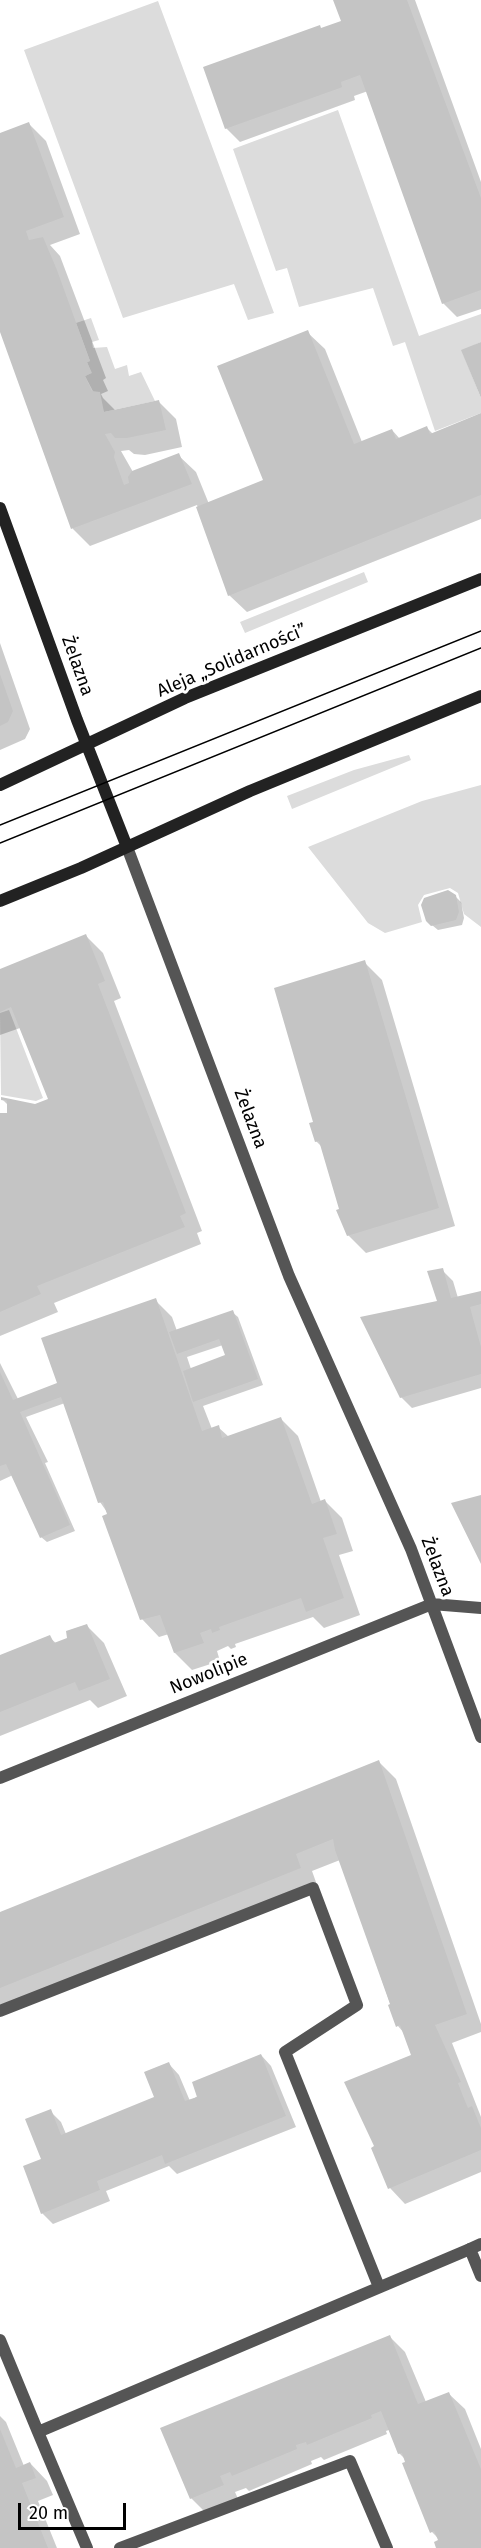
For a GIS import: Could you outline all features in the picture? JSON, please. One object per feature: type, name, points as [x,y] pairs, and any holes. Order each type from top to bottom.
[{"type":"main road","name":"Żelazna","points":[[0,508],[127,847]]},
{"type":"main road","name":"Aleja „Solidarności”","points":[[0,785],[185,698],[481,579]]},
{"type":"main road","points":[[0,901],[250,791],[481,696]]},
{"type":"street","name":"Żelazna","points":[[127,847],[289,1276],[411,1549],[481,1737]]},
{"type":"street","points":[[432,1604],[481,1608]]},
{"type":"street","name":"Nowolipie","points":[[0,1778],[432,1604]]},
{"type":"street","points":[[0,2011],[313,1888],[357,2005],[285,2052],[379,2287]]},
{"type":"street","points":[[38,2432],[475,2247],[481,2276]]},
{"type":"street","points":[[0,2340],[87,2548]]},
{"type":"street","points":[[120,2548],[350,2461],[387,2548]]},
{"type":"shaded area","points":[[158,1],[274,313],[248,320],[234,284],[123,318],[24,50]]},
{"type":"shaded area","points":[[338,110],[419,336],[481,314],[481,342],[462,351],[481,398],[481,413],[435,431],[405,342],[393,346],[373,288],[299,307],[287,268],[276,271],[233,149]]},
{"type":"shaded area","points":[[91,318],[99,340],[92,342],[93,348],[107,347],[115,369],[127,365],[129,376],[141,372],[155,401],[104,412],[85,376],[91,373],[87,362],[90,361],[76,323]]},
{"type":"shaded area","points":[[364,572],[368,582],[245,633],[240,622]]},
{"type":"shaded area","points":[[409,755],[411,760],[292,809],[287,796],[354,770]]},
{"type":"shaded area","points":[[481,785],[481,927],[464,914],[458,893],[450,888],[424,895],[418,905],[422,922],[385,933],[368,923],[308,847],[422,801]]},
{"type":"shaded area","points":[[9,1010],[43,1098],[36,1101],[1,1095],[0,1013]]},
{"type":"building","points":[[333,0],[407,0],[481,198],[481,290],[442,304],[360,75],[341,82],[342,87],[340,88],[225,129],[203,67],[320,25],[321,28],[341,21]]},
{"type":"building","points":[[29,122],[64,217],[26,231],[29,240],[43,237],[57,270],[90,361],[87,362],[92,373],[85,376],[92,391],[100,392],[104,412],[159,400],[166,430],[127,438],[115,438],[111,433],[105,434],[115,452],[114,457],[124,485],[129,483],[128,477],[132,471],[179,453],[192,484],[71,529],[0,332],[0,133]]},
{"type":"building","points":[[308,330],[354,444],[392,429],[396,439],[427,426],[430,434],[481,413],[481,495],[228,596],[196,507],[263,480],[217,366]]},
{"type":"building","points":[[481,342],[481,398],[461,350]]},
{"type":"building","points":[[0,674],[13,711],[8,722],[0,726]]},
{"type":"building","points":[[448,890],[456,895],[459,912],[456,920],[431,926],[426,921],[421,905],[424,898]]},
{"type":"building","points":[[86,934],[105,981],[98,984],[186,1213],[180,1216],[185,1227],[37,1286],[41,1294],[0,1312],[0,1113],[7,1113],[7,1101],[1,1100],[1,1097],[35,1104],[48,1099],[11,1007],[0,1012],[0,969]]},
{"type":"building","points":[[365,960],[439,1208],[347,1236],[336,1210],[339,1209],[319,1141],[315,1142],[309,1123],[313,1122],[274,988]]},
{"type":"building","points":[[443,1268],[451,1298],[481,1291],[481,1304],[470,1307],[481,1347],[481,1374],[400,1398],[360,1317],[437,1301],[427,1271]]},
{"type":"building","points":[[156,1298],[202,1431],[219,1425],[222,1438],[281,1417],[312,1504],[325,1499],[337,1534],[323,1538],[344,1598],[306,1612],[301,1598],[219,1627],[220,1630],[212,1633],[211,1629],[200,1633],[204,1643],[174,1653],[160,1615],[140,1620],[102,1516],[107,1514],[103,1502],[98,1503],[61,1397],[20,1412],[70,1525],[40,1538],[6,1464],[0,1466],[0,1372],[13,1400],[57,1383],[41,1338]]},
{"type":"building","points":[[233,1310],[258,1379],[193,1402],[183,1371],[225,1355],[219,1339],[177,1354],[169,1332]]},
{"type":"building","points":[[481,1495],[481,1564],[451,1503]]},
{"type":"building","points":[[87,1624],[110,1679],[79,1691],[75,1682],[0,1712],[0,1655],[50,1635],[54,1643],[67,1638],[66,1631]]},
{"type":"building","points":[[379,1760],[467,2014],[435,2025],[461,2082],[458,2083],[468,2108],[472,2106],[481,2128],[481,2150],[388,2189],[371,2148],[374,2146],[344,2082],[411,2055],[400,2025],[396,2027],[388,2005],[390,2004],[333,1839],[296,1854],[301,1868],[0,1988],[0,1912]]},
{"type":"building","points":[[261,2054],[286,2116],[165,2164],[162,2155],[97,2181],[100,2190],[41,2214],[23,2166],[41,2159],[25,2119],[51,2109],[61,2135],[154,2097],[144,2072],[169,2062],[185,2101],[197,2097],[192,2082]]},
{"type":"building","points":[[390,2335],[418,2404],[449,2392],[481,2469],[481,2548],[436,2548],[434,2542],[438,2540],[434,2531],[430,2533],[402,2463],[405,2462],[402,2453],[398,2454],[381,2411],[371,2415],[372,2418],[307,2445],[306,2442],[296,2445],[297,2449],[232,2476],[230,2472],[220,2476],[224,2485],[190,2499],[160,2428]]},
{"type":"building","points":[[0,2429],[16,2468],[30,2462],[36,2478],[22,2483],[48,2548],[0,2548]]},
{"type":"tram line","points":[[0,825],[481,631]]},
{"type":"tram line","points":[[0,843],[481,648]]}]
